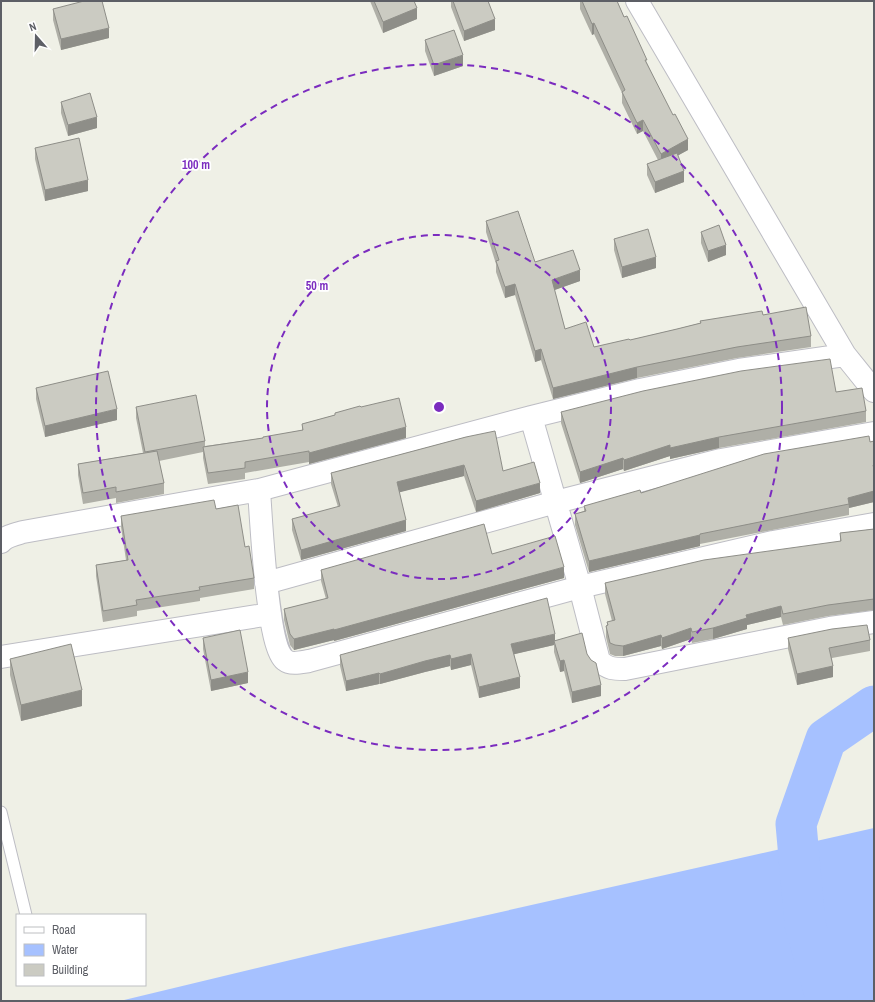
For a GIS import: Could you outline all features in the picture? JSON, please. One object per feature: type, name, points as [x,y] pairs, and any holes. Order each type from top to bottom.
[{"type":"street","points":[[637,1],[845,355],[874,391]]},
{"type":"street","points":[[1,542],[3,539],[23,532],[259,490],[531,417],[640,390],[732,372],[845,355]]},
{"type":"street","points":[[531,417],[600,661],[606,667],[625,670],[830,628],[874,622]]},
{"type":"street","points":[[266,583],[556,502],[721,460],[874,434]]},
{"type":"street","points":[[259,490],[266,583],[270,614],[278,652],[285,660],[294,663],[309,661],[580,587],[773,542],[874,524]]},
{"type":"street","points":[[1,657],[270,614]]},
{"type":"lane","points":[[1,812],[26,914]]},
{"type":"water","points":[[874,828],[874,1001],[120,1001],[345,947]]},
{"type":"building","points":[[84,1],[102,1],[109,28],[61,39],[53,9]]},
{"type":"building","points":[[374,1],[414,1],[417,8],[383,22]]},
{"type":"building","points":[[453,1],[488,1],[495,19],[464,31]]},
{"type":"building","points":[[582,1],[617,1],[624,17],[627,16],[647,60],[645,60],[673,115],[675,114],[688,139],[661,154],[643,120],[637,123],[622,92],[625,90],[594,23],[592,24]]},
{"type":"building","points":[[454,30],[463,55],[434,65],[425,40]]},
{"type":"building","points":[[90,93],[97,117],[68,125],[61,102]]},
{"type":"building","points":[[79,138],[88,180],[45,190],[35,148]]},
{"type":"building","points":[[677,153],[684,171],[655,182],[647,164]]},
{"type":"building","points":[[518,211],[535,262],[573,250],[580,270],[552,280],[565,329],[586,322],[594,347],[677,329],[701,323],[700,321],[762,311],[763,315],[806,307],[811,336],[737,347],[637,367],[553,388],[541,349],[535,351],[515,284],[505,287],[496,261],[499,260],[486,221]]},
{"type":"building","points":[[719,225],[726,245],[708,251],[701,232]]},
{"type":"building","points":[[648,229],[656,257],[622,267],[614,239]]},
{"type":"building","points":[[830,359],[836,392],[862,388],[866,411],[719,437],[670,448],[670,445],[580,472],[561,412],[643,391],[741,371]]},
{"type":"building","points":[[108,371],[117,409],[45,426],[36,388]]},
{"type":"building","points":[[196,395],[205,441],[145,452],[136,407]]},
{"type":"building","points":[[399,398],[406,427],[309,453],[309,451],[245,462],[245,468],[208,473],[203,447],[303,430],[302,424],[335,415],[335,413]]},
{"type":"building","points":[[495,431],[503,471],[534,462],[540,483],[476,501],[464,465],[397,482],[406,520],[301,550],[292,519],[340,506],[331,473],[466,437]]},
{"type":"building","points":[[869,436],[870,442],[874,441],[874,491],[848,498],[849,504],[700,534],[589,561],[575,514],[586,511],[584,506],[640,490],[641,493],[764,454]]},
{"type":"building","points":[[157,451],[164,483],[116,492],[116,487],[83,493],[78,464]]},
{"type":"building","points":[[214,500],[216,509],[238,505],[245,547],[249,546],[254,578],[199,587],[200,590],[136,600],[137,605],[103,611],[96,565],[128,560],[121,516]]},
{"type":"building","points":[[484,524],[492,554],[555,536],[564,567],[334,630],[294,639],[290,634],[284,609],[328,598],[321,570]]},
{"type":"building","points":[[874,529],[874,599],[828,605],[783,614],[781,606],[746,615],[747,618],[713,628],[692,632],[691,628],[662,638],[661,635],[623,646],[610,643],[606,626],[608,625],[607,622],[615,620],[605,583],[704,560],[841,541],[840,533]]},
{"type":"building","points":[[547,598],[555,634],[511,644],[520,677],[479,687],[471,654],[451,659],[450,655],[380,674],[346,681],[340,655]]},
{"type":"building","points":[[867,625],[870,640],[829,648],[833,666],[797,674],[788,638],[832,629]]},
{"type":"building","points":[[240,630],[248,672],[211,680],[203,638]]},
{"type":"building","points":[[582,633],[587,654],[591,660],[596,663],[601,685],[572,692],[564,660],[560,661],[554,641]]},
{"type":"building","points":[[71,644],[82,690],[21,705],[10,659]]},
{"type":"waterway","points":[[827,1001],[805,924],[796,824],[826,739],[874,706]]}]
